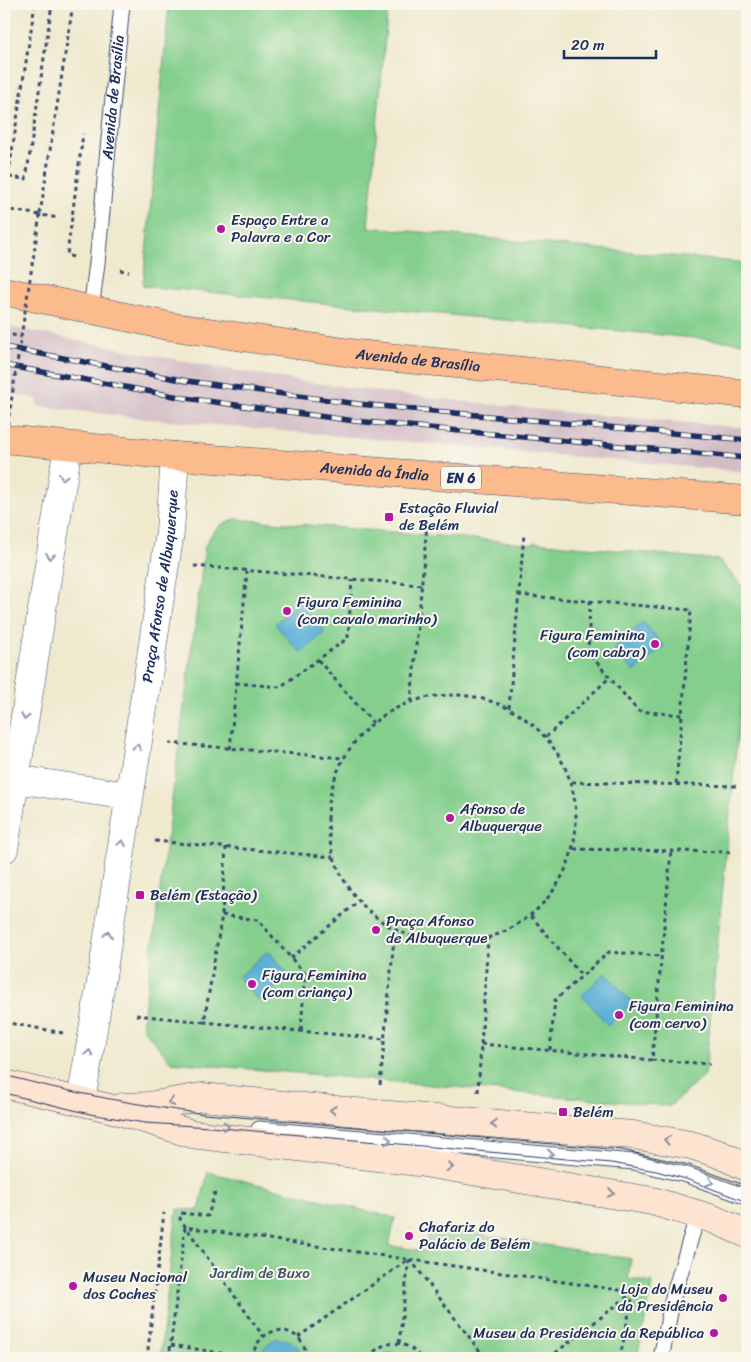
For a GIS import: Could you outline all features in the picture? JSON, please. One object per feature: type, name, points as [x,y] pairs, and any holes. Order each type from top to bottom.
[{"type":"main road","name":"Avenida de Brasília","points":[[4,291],[168,326],[358,354],[747,394]]},
{"type":"main road","name":"Avenida da Índia","points":[[4,439],[175,456],[747,500]]},
{"type":"main road","points":[[4,1084],[109,1108],[192,1134],[418,1162],[652,1201],[706,1216],[747,1234]]},
{"type":"main road","points":[[109,1108],[148,1106],[202,1097],[662,1139],[691,1145],[719,1154],[747,1167]]},
{"type":"street","points":[[4,848],[68,446]]},
{"type":"street","name":"Praça Afonso de Albuquerque","points":[[80,1102],[170,532],[175,456]]},
{"type":"street","points":[[15,779],[129,796]]},
{"type":"lane","name":"Avenida de Brasília","points":[[91,310],[122,4]]},
{"type":"lane","points":[[160,1124],[202,1124],[634,1162],[687,1175],[747,1197]]},
{"type":"lane","points":[[661,1358],[673,1297],[706,1216],[747,1228]]},
{"type":"path","points":[[35,4],[8,177],[26,179],[52,4]]},
{"type":"path","points":[[4,448],[73,4]]},
{"type":"path","points":[[4,209],[59,218]]},
{"type":"path","points":[[4,333],[21,337]]},
{"type":"path","points":[[4,387],[13,389]]},
{"type":"path","points":[[4,506],[9,516],[7,528],[4,532]]},
{"type":"path","points":[[411,702],[426,525]]},
{"type":"path","points":[[509,708],[524,534]]},
{"type":"path","points":[[194,566],[422,585]]},
{"type":"path","points":[[230,749],[247,571]]},
{"type":"path","points":[[236,683],[280,687],[348,638],[352,580]]},
{"type":"path","points":[[518,595],[691,610],[676,784]]},
{"type":"path","points":[[590,601],[588,652],[638,711],[682,715]]},
{"type":"path","points":[[318,660],[373,723]]},
{"type":"path","points":[[546,737],[610,678]]},
{"type":"path","points":[[436,695],[461,695],[486,699],[509,708],[529,721],[546,737],[562,758],[572,782],[578,815],[574,849],[558,886],[531,916],[510,930],[488,938],[456,943],[425,940],[395,929],[376,917],[359,901],[344,879],[334,857],[328,830],[328,806],[334,781],[343,758],[356,739],[373,723],[391,711],[411,702],[436,695]]},
{"type":"path","points":[[169,743],[343,758]]},
{"type":"path","points":[[572,782],[736,786]]},
{"type":"path","points":[[155,841],[334,857]]},
{"type":"path","points":[[204,1022],[222,915],[226,847]]},
{"type":"path","points":[[574,849],[730,852]]},
{"type":"path","points":[[652,1060],[671,851]]},
{"type":"path","points":[[290,958],[359,901]]},
{"type":"path","points":[[222,915],[258,920],[305,974],[301,1032]]},
{"type":"path","points":[[531,916],[582,976]]},
{"type":"path","points":[[377,1114],[395,929]]},
{"type":"path","points":[[476,1122],[488,938]]},
{"type":"path","points":[[550,1050],[555,1000],[609,952],[661,956]]},
{"type":"path","points":[[136,1015],[384,1039]]},
{"type":"path","points":[[4,1022],[71,1034]]},
{"type":"path","points":[[481,1044],[710,1064]]},
{"type":"path","points":[[215,1192],[208,1216],[181,1213],[180,1218],[263,1336]]},
{"type":"path","points":[[147,1358],[164,1213]]},
{"type":"path","points":[[185,1227],[633,1292]]},
{"type":"path","points":[[169,1358],[185,1227]]},
{"type":"path","points":[[298,1337],[410,1259]]},
{"type":"path","points":[[399,1343],[410,1259]]},
{"type":"path","points":[[410,1259],[485,1358]]},
{"type":"path","points":[[549,1358],[633,1292]]},
{"type":"path","points":[[620,1358],[633,1292]]},
{"type":"path","points":[[171,1344],[251,1358],[257,1342],[263,1336],[274,1331],[285,1331],[298,1337],[305,1347],[307,1358]]},
{"type":"path","points":[[369,1358],[382,1345],[399,1343],[414,1350],[420,1358]]},
{"type":"shaded area","points":[[4,326],[209,366],[300,381],[551,411],[747,428],[747,472],[148,419],[37,406],[38,399],[4,392]]},
{"type":"green space","points":[[169,4],[388,4],[368,227],[747,263],[747,343],[143,286]]},
{"type":"green space","points":[[236,519],[534,544],[534,542],[719,560],[747,592],[747,635],[705,1075],[670,1106],[171,1062],[142,1027],[205,547],[216,529]]},
{"type":"green space","name":"Jardim de Buxo","points":[[208,1172],[395,1218],[389,1246],[425,1251],[429,1226],[631,1259],[628,1279],[653,1283],[637,1358],[160,1358],[177,1209],[199,1210]]},
{"type":"water","points":[[299,602],[325,632],[301,653],[275,624]]},
{"type":"water","points":[[643,622],[664,646],[634,672],[613,648]]},
{"type":"water","points":[[268,951],[289,975],[259,1001],[238,977]]},
{"type":"water","points":[[606,973],[632,1003],[608,1025],[582,995]]},
{"type":"water","points":[[276,1339],[294,1343],[299,1349],[302,1358],[260,1358],[266,1346]]},
{"type":"water","points":[[389,1353],[399,1353],[408,1358],[379,1358]]},
{"type":"tram line","points":[[4,1075],[104,1098],[205,1114],[622,1150],[689,1165],[747,1186]]},
{"type":"tram line","points":[[4,1093],[90,1114],[145,1123],[210,1127],[611,1163],[656,1171],[686,1179],[747,1202]]},
{"type":"railway","points":[[4,347],[187,381],[358,404],[747,440]]},
{"type":"railway","points":[[4,365],[185,398],[355,421],[747,458]]},
{"type":"place","name":"Espaço Entre a Palavra e a Cor","points":[[221,229]]},
{"type":"place","name":"Estação Fluvial de Belém","points":[[389,517]]},
{"type":"place","name":"Figura Feminina (com cavalo marinho)","points":[[287,611]]},
{"type":"place","name":"Figura Feminina (com cabra)","points":[[655,644]]},
{"type":"place","name":"Afonso de Albuquerque","points":[[450,818]]},
{"type":"place","name":"Belém (Estação)","points":[[140,895]]},
{"type":"place","name":"Praça Afonso de Albuquerque","points":[[376,930]]},
{"type":"place","name":"Figura Feminina (com criança)","points":[[252,984]]},
{"type":"place","name":"Figura Feminina (com cervo)","points":[[619,1015]]},
{"type":"place","name":"Belém","points":[[563,1112]]},
{"type":"place","name":"Chafariz do Palácio de Belém","points":[[409,1236]]},
{"type":"place","name":"Museu Nacional dos Coches","points":[[73,1286]]},
{"type":"place","name":"Loja do Museu da Presidência","points":[[723,1298]]},
{"type":"place","name":"Museu da Presidência da República","points":[[714,1333]]}]
